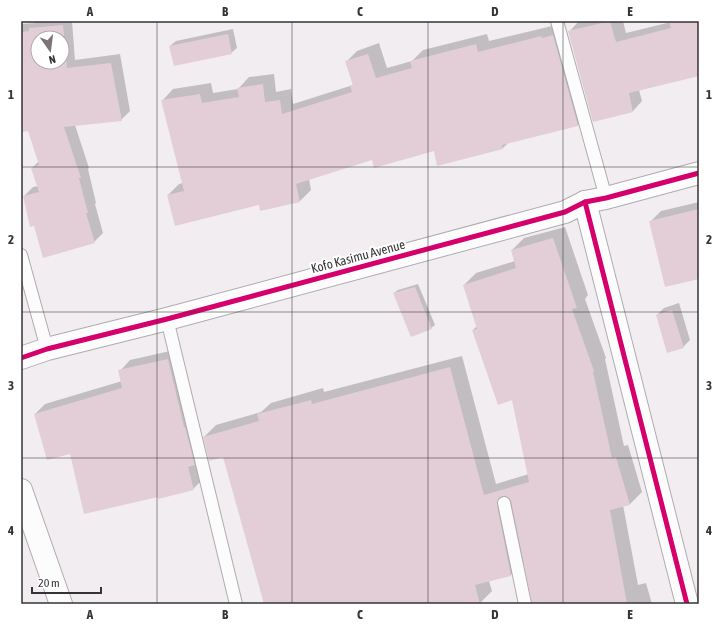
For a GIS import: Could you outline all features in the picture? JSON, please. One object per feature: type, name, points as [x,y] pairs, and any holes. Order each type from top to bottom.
[{"type":"street","name":"Kofo Kasimu Avenue","points":[[21,358],[46,349],[167,319],[565,212],[585,202],[606,198],[699,173]]},
{"type":"street","points":[[585,202],[687,604]]},
{"type":"street","points":[[21,490],[61,604]]},
{"type":"lane","points":[[556,21],[606,198]]},
{"type":"lane","points":[[21,255],[46,349]]},
{"type":"lane","points":[[167,319],[236,604]]},
{"type":"lane","points":[[504,503],[525,604]]},
{"type":"building","points":[[610,21],[616,42],[671,28],[669,21],[699,21],[699,76],[629,93],[633,112],[593,122],[568,31]]},
{"type":"building","points":[[63,25],[63,30],[30,30],[30,70],[70,70],[70,68],[111,63],[122,121],[64,127],[81,178],[79,178],[88,213],[86,213],[95,243],[43,258],[34,226],[30,227],[23,196],[39,192],[31,168],[39,165],[28,131],[21,132],[21,32],[29,31],[29,28]]},
{"type":"building","points":[[228,34],[232,54],[174,66],[169,46]]},
{"type":"building","points":[[553,35],[578,126],[502,145],[503,149],[437,166],[434,151],[374,168],[372,160],[296,184],[300,202],[260,211],[259,205],[175,226],[167,195],[184,191],[161,100],[200,94],[202,103],[239,97],[237,88],[263,84],[265,102],[280,100],[282,114],[352,92],[350,86],[353,85],[345,61],[368,54],[376,78],[412,68],[410,61],[476,44],[478,52],[541,36],[542,38]]},
{"type":"building","points":[[699,209],[699,279],[665,287],[649,221]]},
{"type":"building","points":[[553,238],[577,308],[572,309],[594,371],[612,458],[616,457],[630,505],[610,510],[627,604],[532,604],[511,501],[509,498],[503,496],[499,498],[497,505],[511,576],[475,585],[480,604],[264,604],[223,457],[209,461],[203,437],[259,421],[257,414],[311,400],[312,404],[450,367],[484,495],[529,482],[512,400],[498,405],[472,330],[477,329],[463,285],[516,268],[511,250]]},
{"type":"building","points":[[415,287],[432,329],[411,337],[393,293]]},
{"type":"building","points":[[672,310],[684,348],[667,353],[656,315]]},
{"type":"building","points":[[168,359],[184,427],[195,465],[188,467],[194,490],[84,514],[70,454],[47,460],[34,414],[122,388],[118,370]]},
{"type":"cycle path","points":[[21,358],[47,349],[167,319],[565,212],[585,202],[606,198],[699,173]]},
{"type":"cycle path","points":[[585,202],[687,604]]}]
